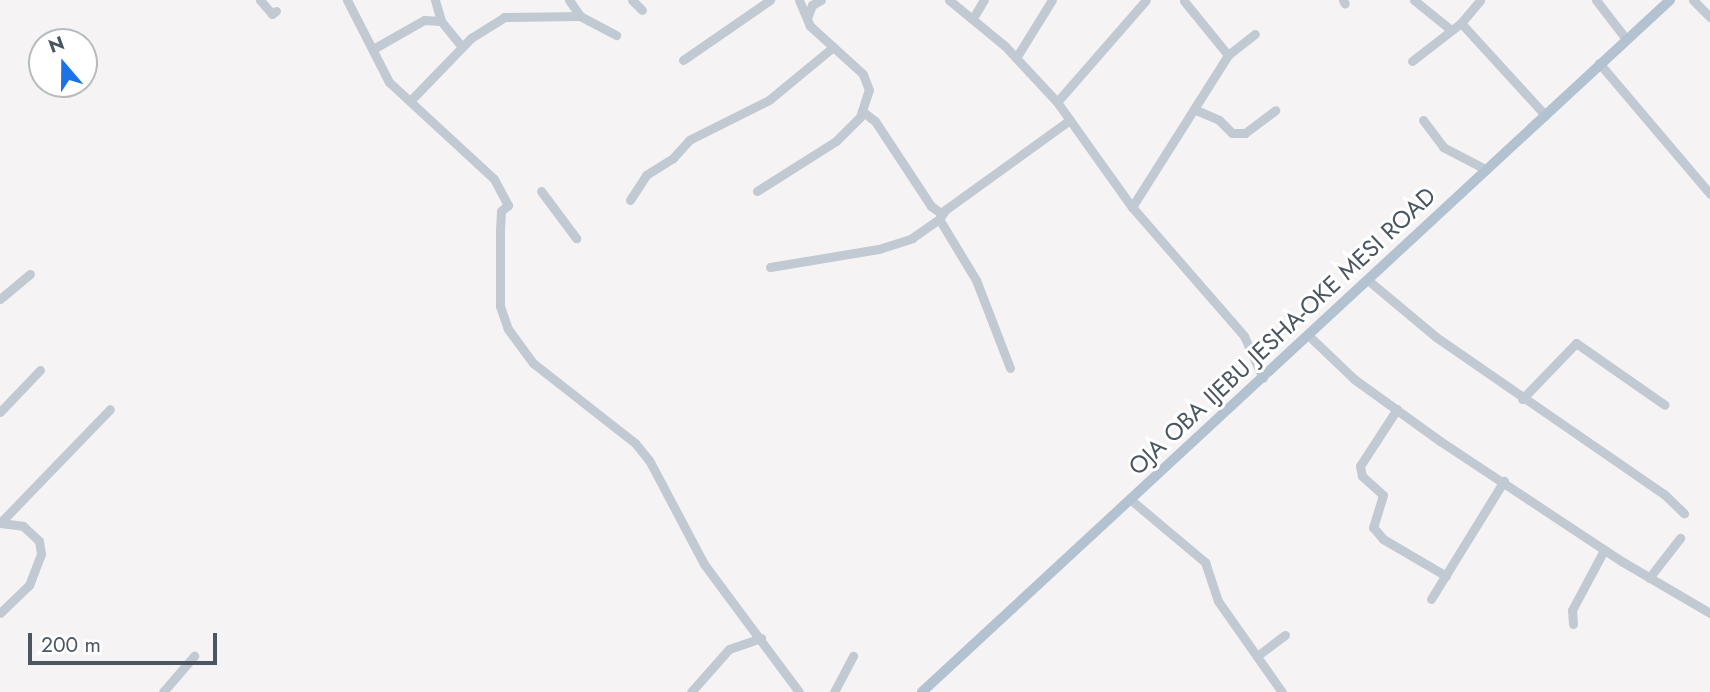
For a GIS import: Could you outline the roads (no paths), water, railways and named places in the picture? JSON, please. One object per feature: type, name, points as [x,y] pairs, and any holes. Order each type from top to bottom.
[{"type":"main road","name":"OJA OBA IJEBU JESHA-OKE MESI ROAD","points":[[922,692],[1670,0]]},
{"type":"street","points":[[260,0],[272,14],[276,10]]},
{"type":"street","points":[[347,0],[389,82],[494,179],[508,205],[501,211],[500,230],[500,306],[508,329],[533,363],[635,443],[649,460],[704,564],[799,692]]},
{"type":"street","points":[[435,0],[441,21],[462,47]]},
{"type":"street","points":[[569,0],[580,16],[616,35]]},
{"type":"street","points":[[632,0],[642,10]]},
{"type":"street","points":[[683,60],[770,0]]},
{"type":"street","points":[[757,191],[836,141],[862,111],[867,81],[807,18],[800,0],[816,2],[807,18]]},
{"type":"street","points":[[949,0],[1016,58],[1057,102],[1132,207],[1244,336],[1264,378]]},
{"type":"street","points":[[973,18],[984,0]]},
{"type":"street","points":[[1016,58],[1052,0]]},
{"type":"street","points":[[1057,102],[1146,0]]},
{"type":"street","points":[[1414,0],[1450,29]]},
{"type":"street","points":[[1412,61],[1461,23],[1480,0]]},
{"type":"street","points":[[1596,0],[1626,39]]},
{"type":"street","points":[[1693,0],[1710,18]]},
{"type":"street","points":[[1184,1],[1228,55]]},
{"type":"street","points":[[411,100],[462,47],[504,17],[580,16]]},
{"type":"street","points":[[373,49],[424,20],[441,21]]},
{"type":"street","points":[[1461,23],[1545,115]]},
{"type":"street","points":[[1132,207],[1196,110],[1228,55],[1255,34]]},
{"type":"street","points":[[631,200],[646,175],[673,158],[689,140],[769,100],[833,47]]},
{"type":"street","points":[[1599,63],[1710,194]]},
{"type":"street","points":[[1196,110],[1219,120],[1232,132],[1245,133],[1275,110]]},
{"type":"street","points":[[862,111],[875,121],[914,174],[940,217],[976,280],[1010,368]]},
{"type":"street","points":[[771,267],[879,249],[912,238],[1070,120]]},
{"type":"street","points":[[1423,120],[1443,147],[1485,169]]},
{"type":"street","points":[[541,191],[576,238]]},
{"type":"street","points":[[0,299],[30,274]]},
{"type":"street","points":[[1369,281],[1522,399],[1664,494],[1684,513]]},
{"type":"street","points":[[1309,336],[1350,375],[1396,409],[1605,550],[1710,613]]},
{"type":"street","points":[[1522,399],[1576,343],[1665,405]]},
{"type":"street","points":[[0,412],[40,370]]},
{"type":"street","points":[[0,523],[110,409]]},
{"type":"street","points":[[1396,409],[1360,466],[1362,477],[1383,495],[1373,527],[1383,539],[1446,576]]},
{"type":"street","points":[[1432,599],[1504,481]]},
{"type":"street","points":[[1130,500],[1205,562],[1218,601],[1282,692]]},
{"type":"street","points":[[0,523],[23,526],[39,541],[41,554],[29,585],[0,613]]},
{"type":"street","points":[[1649,578],[1680,538]]},
{"type":"street","points":[[1573,624],[1572,610],[1605,550]]},
{"type":"street","points":[[1257,656],[1285,635]]},
{"type":"street","points":[[691,692],[729,649],[761,638]]},
{"type":"street","points":[[163,692],[194,656]]},
{"type":"street","points":[[834,692],[853,656]]}]
